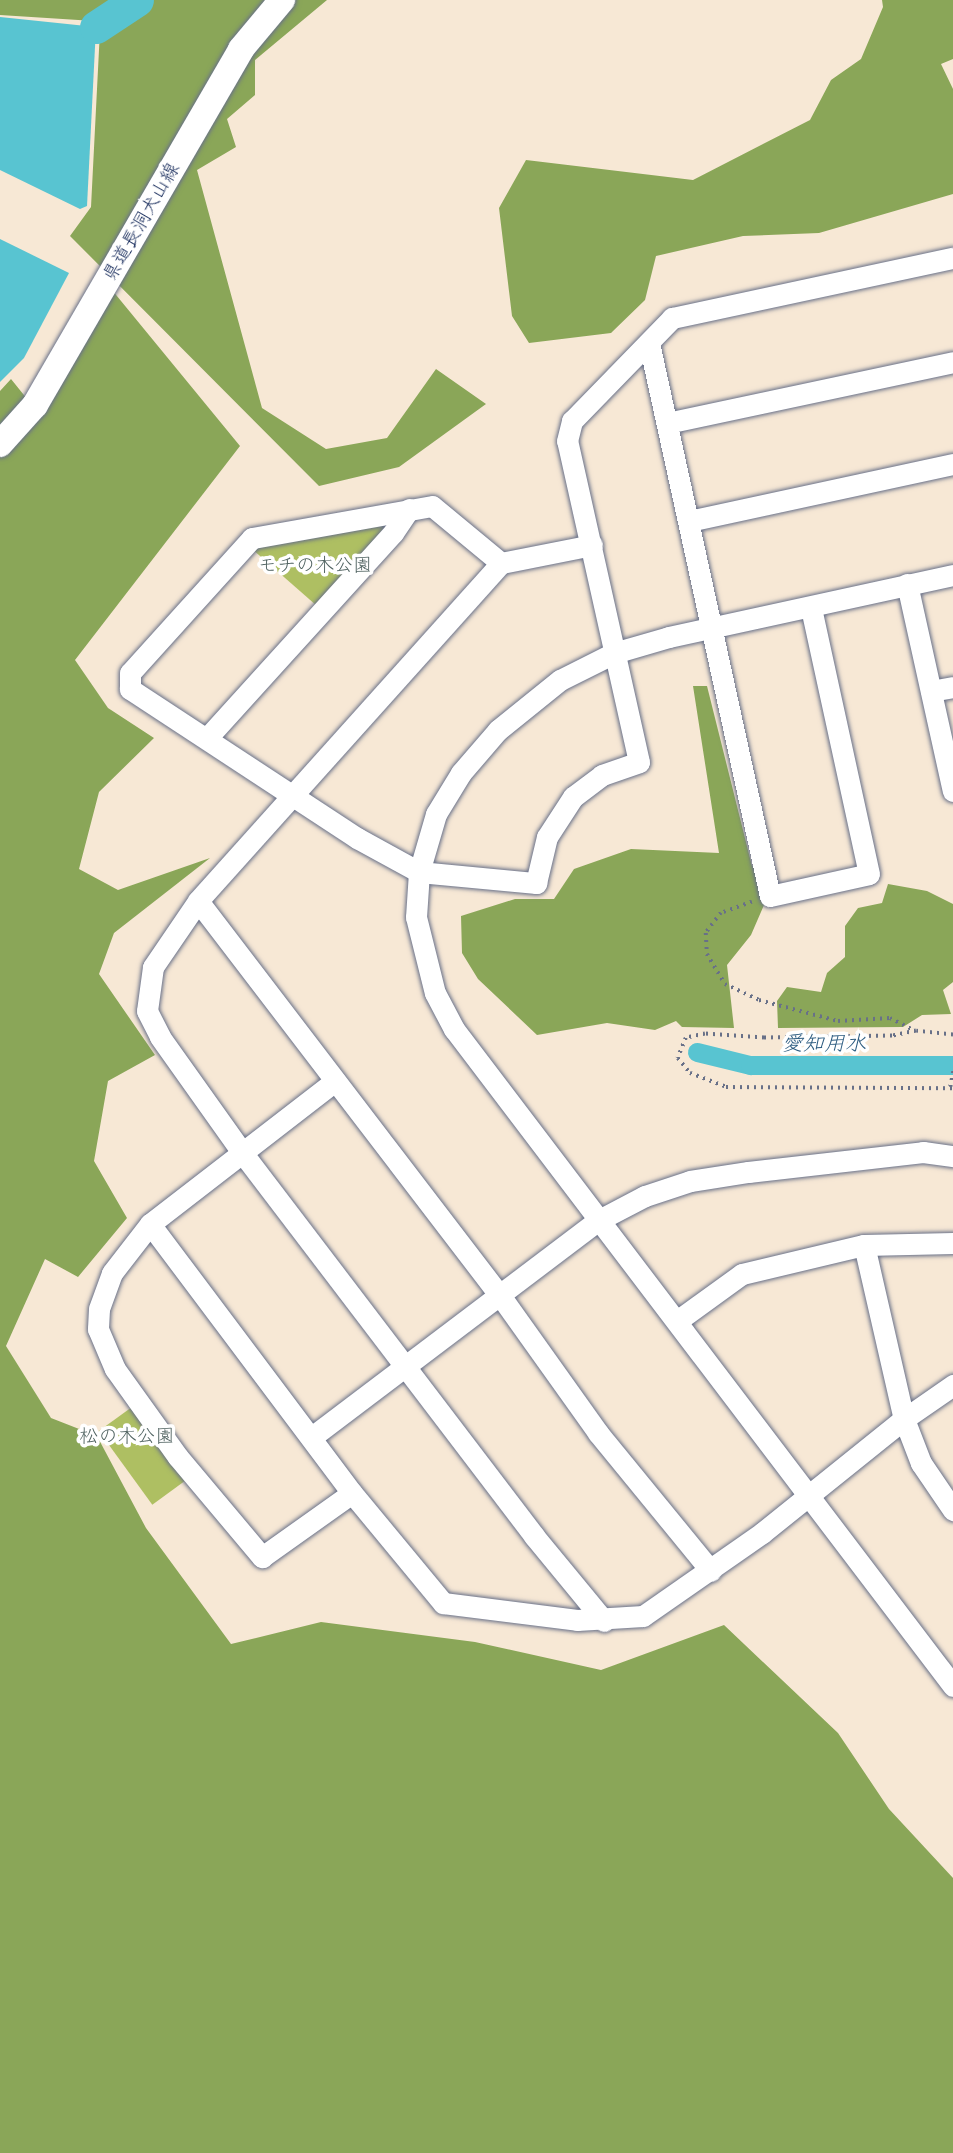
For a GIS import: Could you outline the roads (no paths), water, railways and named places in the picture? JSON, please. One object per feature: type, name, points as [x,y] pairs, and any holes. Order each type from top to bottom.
[{"type":"main road","name":"県道長洞犬山線","points":[[0,444],[34,405],[241,49],[282,0]]},
{"type":"street","points":[[501,563],[432,506],[252,538],[130,673],[130,689],[357,838],[419,873],[536,883],[547,837],[573,797],[602,775],[639,762],[567,432],[572,421],[672,318],[953,258]]},
{"type":"street","points":[[649,343],[770,896],[869,874],[810,607]]},
{"type":"street","points":[[667,423],[953,362]]},
{"type":"street","points":[[689,521],[953,464]]},
{"type":"street","points":[[207,738],[393,533],[409,509]]},
{"type":"street","points":[[592,545],[501,563],[295,796],[198,901],[153,967],[148,1011],[160,1037],[244,1155],[405,1367],[604,1621]]},
{"type":"street","points":[[953,575],[710,628],[614,653],[560,680],[498,730],[461,773],[436,814],[419,873],[415,917],[435,993],[454,1029],[953,1686]]},
{"type":"street","points":[[907,584],[953,790]]},
{"type":"street","points":[[931,691],[953,687]]},
{"type":"street","points":[[198,901],[499,1294],[598,1433],[711,1571]]},
{"type":"street","points":[[335,1081],[244,1155],[150,1224],[112,1273],[99,1309],[98,1329],[115,1369],[178,1457],[262,1557],[352,1493]]},
{"type":"street","points":[[313,1436],[599,1220],[645,1196],[690,1181],[923,1152],[953,1156]]},
{"type":"street","points":[[150,1224],[313,1436],[352,1493],[443,1603],[604,1621],[643,1616],[711,1571],[904,1419],[953,1385]]},
{"type":"street","points":[[677,1321],[742,1274],[864,1245],[953,1243]]},
{"type":"street","points":[[864,1245],[904,1419],[920,1463],[952,1508]]},
{"type":"water","points":[[0,17],[96,27],[87,206],[80,209],[0,170]]},
{"type":"water","points":[[0,239],[69,273],[24,358],[0,382]]},
{"type":"waterway","points":[[96,27],[137,0]]},
{"type":"waterway","name":"愛知用水","points":[[697,1052],[750,1065],[953,1065]]},
{"type":"park label","name":"モチの木公園","points":[[315,564]]},
{"type":"park label","name":"松の木公園","points":[[127,1435]]}]
